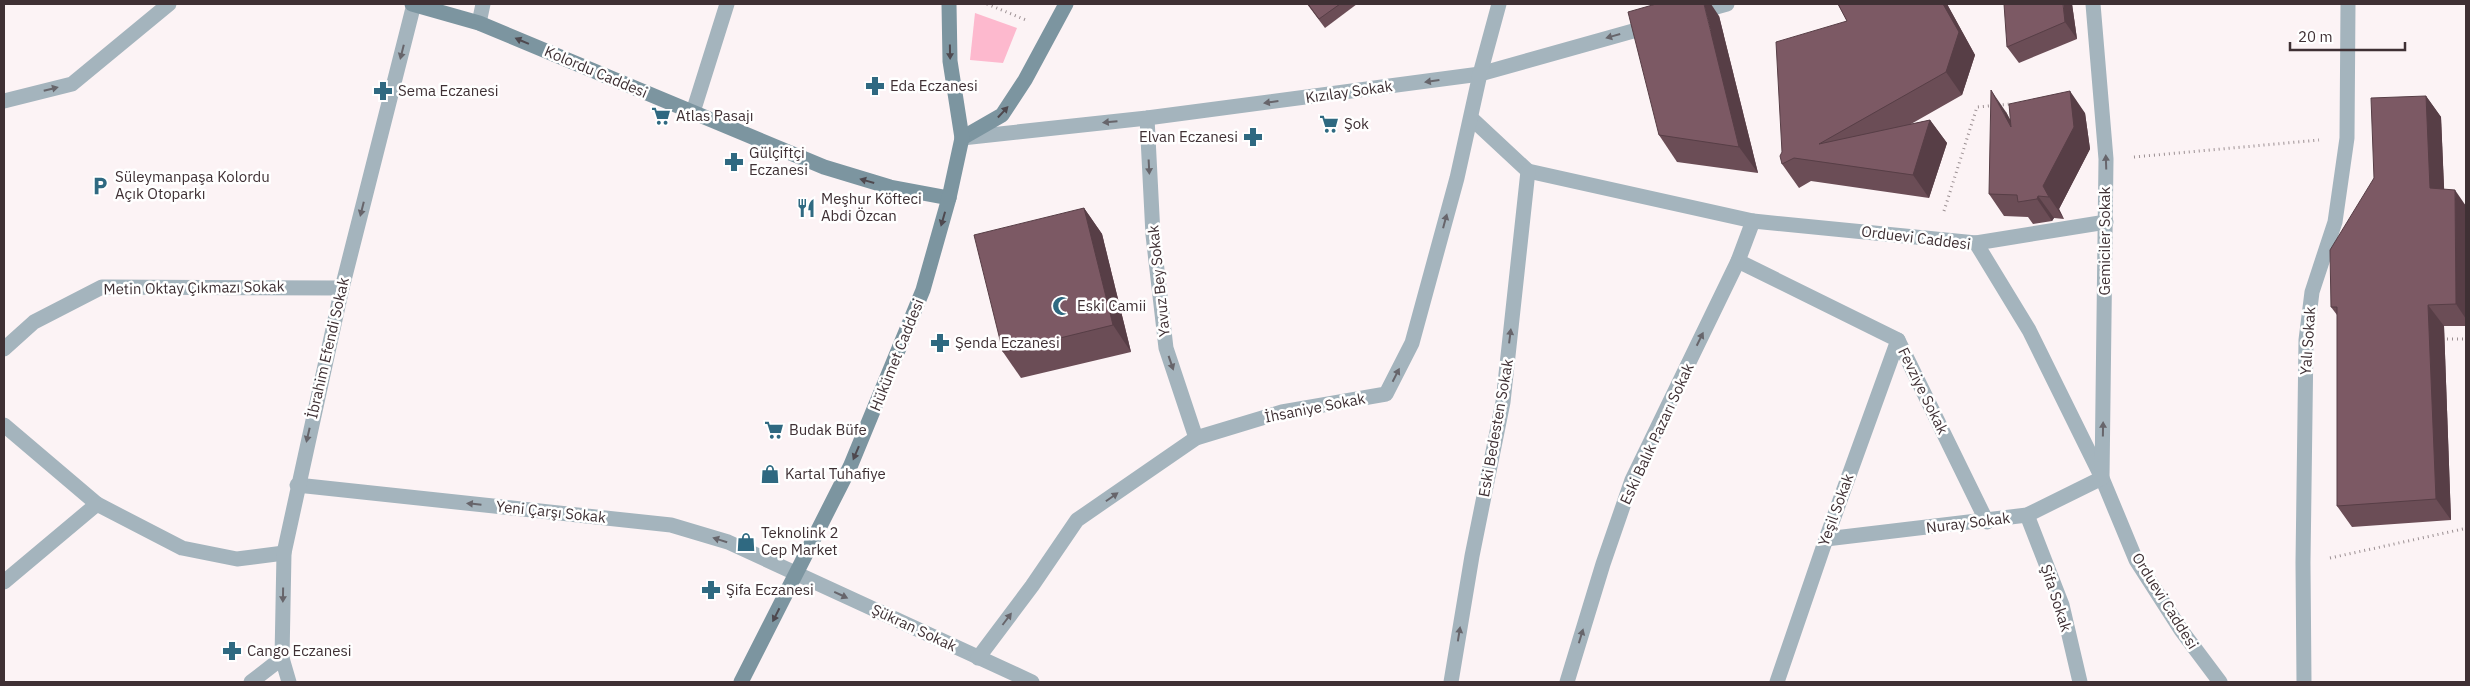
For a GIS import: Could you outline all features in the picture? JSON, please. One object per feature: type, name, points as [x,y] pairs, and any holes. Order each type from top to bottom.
[{"type":"main road","name":"Kolordu Caddesi","points":[[413,4],[479,23],[824,167],[890,187],[949,198]]},
{"type":"main road","name":"Hükümet Caddesi","points":[[741,682],[850,468],[923,290],[949,198],[962,138],[950,61],[949,4]]},
{"type":"main road","points":[[962,138],[1002,115],[1025,80],[1066,4]]},
{"type":"street","points":[[4,101],[72,84],[169,4]]},
{"type":"street","name":"İbrahim Efendi Sokak","points":[[289,682],[282,658],[284,552],[297,485],[342,288],[413,4]]},
{"type":"street","points":[[479,23],[483,4]]},
{"type":"street","points":[[693,112],[727,4]]},
{"type":"street","name":"İhsaniye Sokak","points":[[978,658],[1078,520],[1196,438],[1282,412],[1386,394],[1412,343],[1457,178],[1480,74],[1499,4]]},
{"type":"street","points":[[1681,17],[1727,4]]},
{"type":"street","name":"Gemiciler Sokak","points":[[2093,4],[2106,159],[2102,478]]},
{"type":"street","name":"Yalı Sokak","points":[[2304,682],[2303,563],[2306,340],[2312,292],[2334,222],[2347,138],[2348,4]]},
{"type":"street","name":"Kızılay Sokak","points":[[962,138],[1147,118],[1480,74],[1662,22]]},
{"type":"street","name":"Yavuz Bey Sokak","points":[[1147,118],[1153,235],[1166,348],[1196,438]]},
{"type":"street","points":[[1471,118],[1528,171]]},
{"type":"street","name":"Orduevi Caddesi","points":[[1528,171],[1754,221],[1976,243],[2029,330],[2102,478],[2136,560],[2181,630],[2220,682]]},
{"type":"street","name":"Eski Bedesten Sokak","points":[[1451,682],[1472,556],[1503,402],[1528,171]]},
{"type":"street","name":"Eski Balık Pazarı Sokak","points":[[1567,682],[1603,564],[1632,480],[1738,261],[1754,221]]},
{"type":"street","points":[[1976,243],[2106,222]]},
{"type":"street","name":"Fevziye Sokak","points":[[1738,261],[1898,340],[1987,522]]},
{"type":"street","name":"Metin Oktay Çıkmazı Sokak","points":[[4,349],[34,322],[102,287],[342,288]]},
{"type":"street","name":"Yeşil Sokak","points":[[1777,682],[1826,539],[1898,340]]},
{"type":"street","points":[[4,424],[97,504],[182,548],[237,559],[284,552]]},
{"type":"street","name":"Nuray Sokak","points":[[1826,539],[1987,522],[2027,515],[2102,478]]},
{"type":"street","name":"Yeni Çarşı Sokak","points":[[297,485],[671,525],[728,542],[796,574]]},
{"type":"street","points":[[4,582],[97,504]]},
{"type":"street","name":"Şifa Sokak","points":[[2027,515],[2062,605],[2080,682]]},
{"type":"street","name":"Şükran Sokak","points":[[796,574],[1032,682]]},
{"type":"street","points":[[251,682],[282,658]]},
{"type":"path","points":[[987,4],[1034,24]]},
{"type":"path","points":[[1936,238],[1977,107],[2015,104]]},
{"type":"path","points":[[2106,159],[2347,138]]},
{"type":"path","points":[[2438,339],[2466,339]]},
{"type":"path","points":[[2303,563],[2462,529]]},
{"type":"shaded area","points":[[975,13],[1017,28],[1003,63],[970,60]]},
{"type":"building","points":[[1308,4],[1340,4],[1319,19]]},
{"type":"building","points":[[1656,4],[1704,4],[1739,147],[1659,135],[1628,12]]},
{"type":"building","points":[[1838,4],[1943,4],[1959,32],[1946,72],[1819,144],[1930,120],[1913,175],[1794,158],[1782,164],[1780,156],[1782,152],[1776,42],[1847,21]]},
{"type":"building","points":[[2004,4],[2063,4],[2065,22],[2007,47]]},
{"type":"building","points":[[1991,90],[2011,127],[2009,104],[2070,91],[2074,127],[2043,186],[2049,197],[2038,196],[2037,199],[2018,202],[2017,195],[1989,194]]},
{"type":"building","points":[[2426,96],[2430,188],[2455,190],[2456,304],[2428,305],[2436,499],[2337,506],[2337,307],[2331,307],[2330,250],[2374,178],[2371,98]]},
{"type":"building","name":"Eski Camii","points":[[1084,208],[1113,325],[1003,352],[974,235]]},
{"type":"place","name":"Eda Eczanesi","points":[[875,86]]},
{"type":"place","name":"Sema Eczanesi","points":[[383,91]]},
{"type":"place","name":"Atlas Pasajı","points":[[661,116]]},
{"type":"place","name":"Şok","points":[[1329,124]]},
{"type":"place","name":"Elvan Eczanesi","points":[[1253,137]]},
{"type":"place","name":"Gülçiftçi Eczanesi","points":[[734,162]]},
{"type":"place","name":"Süleymanpaşa Kolordu Açık Otoparkı","points":[[100,186]]},
{"type":"place","name":"Meşhur Köfteci Abdi Özcan","points":[[806,208]]},
{"type":"place","name":"Eski Camii","points":[[1062,306]]},
{"type":"place","name":"Şenda Eczanesi","points":[[940,343]]},
{"type":"place","name":"Budak Büfe","points":[[774,430]]},
{"type":"place","name":"Kartal Tuhafiye","points":[[770,474]]},
{"type":"place","name":"Teknolink 2 Cep Market","points":[[746,542]]},
{"type":"place","name":"Şifa Eczanesi","points":[[711,590]]},
{"type":"place","name":"Cango Eczanesi","points":[[232,651]]}]
